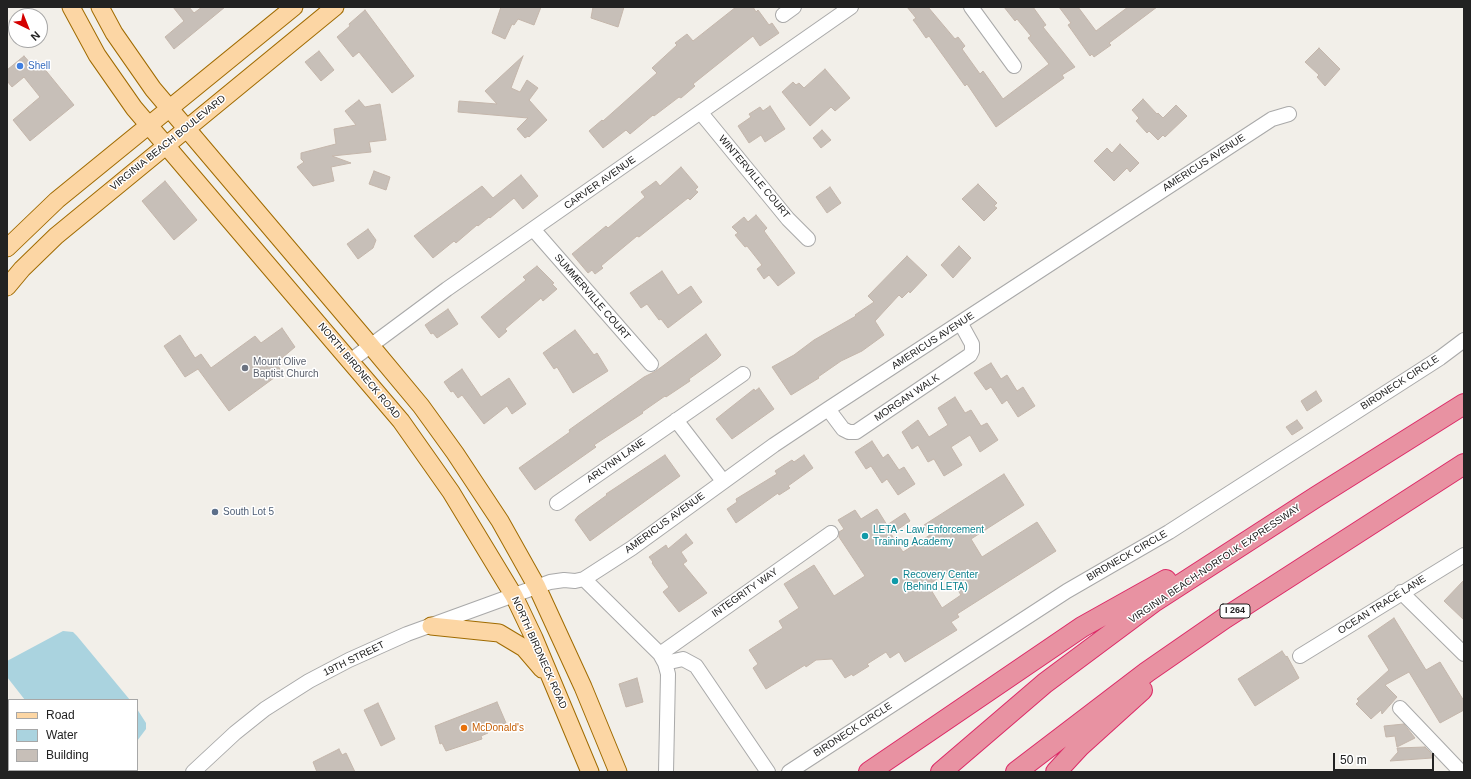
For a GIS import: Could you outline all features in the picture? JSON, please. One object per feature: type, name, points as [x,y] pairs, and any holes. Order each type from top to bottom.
[{"type":"highway","name":"VIRGINIA BEACH-NORFOLK EXPRESSWAY","points":[[941,772],[1045,683],[1155,601],[1464,404]]},
{"type":"highway","name":"I 264","points":[[1016,772],[1147,672],[1225,618],[1464,464]]},
{"type":"highway","points":[[869,772],[1082,627],[1316,497]]},
{"type":"highway","points":[[1056,772],[1080,746],[1126,704],[1225,618]]},
{"type":"main road","name":"NORTH BIRDNECK ROAD","points":[[72,7],[97,55],[134,108],[401,421],[451,492],[514,596],[534,638],[590,772]]},
{"type":"main road","points":[[100,7],[137,69],[421,406],[455,453],[500,521],[537,587],[583,687],[618,772]]},
{"type":"main road","points":[[7,248],[58,200],[294,7]]},
{"type":"main road","name":"VIRGINIA BEACH BOULEVARD","points":[[7,287],[22,269],[56,236],[335,7]]},
{"type":"main road","points":[[431,626],[499,633],[524,648],[552,681]]},
{"type":"street","name":"CARVER AVENUE","points":[[350,361],[447,289],[851,7]]},
{"type":"street","points":[[971,7],[1014,66]]},
{"type":"street","name":"WINTERVILLE COURT","points":[[701,113],[788,219],[808,240]]},
{"type":"street","name":"AMERICUS AVENUE","points":[[584,579],[632,548],[723,481],[828,409],[1272,119],[1289,114]]},
{"type":"street","name":"SUMMERVILLE COURT","points":[[533,229],[651,364]]},
{"type":"street","name":"MORGAN WALK","points":[[828,409],[843,429],[849,432],[856,432],[970,355],[972,351],[972,344],[960,324]]},
{"type":"street","name":"BIRDNECK CIRCLE","points":[[789,772],[1067,591],[1169,532],[1434,362],[1464,340]]},
{"type":"street","name":"ARLYNN LANE","points":[[557,503],[743,374]]},
{"type":"street","points":[[676,420],[723,481]]},
{"type":"street","name":"INTEGRITY WAY","points":[[662,658],[831,533]]},
{"type":"street","name":"OCEAN TRACE LANE","points":[[1300,656],[1401,592],[1464,555]]},
{"type":"street","points":[[537,587],[550,582],[564,580],[575,582],[584,579],[662,658],[668,674],[666,772]]},
{"type":"street","name":"19TH STREET","points":[[193,772],[241,728],[265,709],[309,681],[379,646],[537,587]]},
{"type":"street","points":[[1401,592],[1464,654]]},
{"type":"street","points":[[662,658],[683,659],[696,666],[768,772]]},
{"type":"street","points":[[1400,708],[1461,772]]},
{"type":"water","points":[[63,631],[73,632],[129,699],[24,699],[7,677],[7,661]]},
{"type":"water","points":[[138,711],[146,723],[146,729],[138,740]]},
{"type":"building","points":[[173,7],[189,7],[194,13],[202,7],[225,7],[174,49],[165,37],[184,21]]},
{"type":"building","points":[[501,7],[541,7],[534,25],[518,19],[514,25],[512,24],[505,39],[492,33]]},
{"type":"building","points":[[593,7],[624,7],[618,27],[591,18]]},
{"type":"building","points":[[736,7],[753,7],[756,12],[758,10],[769,25],[772,23],[779,33],[760,46],[753,36],[693,84],[695,86],[681,98],[679,97],[654,116],[653,115],[630,134],[626,130],[603,148],[589,131],[602,120],[603,121],[657,73],[652,68],[677,45],[675,43],[687,34],[693,41]]},
{"type":"building","points":[[907,7],[928,7],[955,39],[958,37],[965,46],[962,49],[980,74],[983,71],[1003,99],[1049,64],[1028,38],[1031,36],[1017,19],[1015,21],[1004,7],[1033,7],[1046,25],[1043,27],[1075,67],[1062,75],[1064,78],[996,127],[967,84],[965,86],[929,36],[926,38],[913,20],[916,18]]},
{"type":"building","points":[[1059,7],[1078,7],[1096,31],[1128,7],[1157,7],[1109,43],[1111,45],[1094,57],[1092,54],[1090,56],[1068,25],[1071,23]]},
{"type":"building","points":[[365,10],[414,76],[392,93],[359,52],[353,57],[337,37]]},
{"type":"building","points":[[1319,48],[1340,69],[1325,86],[1317,77],[1319,75],[1305,62]]},
{"type":"building","points":[[319,51],[334,70],[321,81],[305,62]]},
{"type":"building","points":[[24,56],[32,65],[38,61],[74,105],[30,141],[13,120],[40,97],[24,77],[12,87],[7,81],[7,70]]},
{"type":"building","points":[[523,56],[511,88],[520,92],[527,80],[538,88],[529,100],[547,120],[529,137],[528,136],[525,138],[517,129],[528,118],[458,112],[459,101],[497,104],[485,91]]},
{"type":"building","points":[[825,69],[850,98],[835,111],[831,107],[810,126],[782,92],[793,82],[796,85],[799,83],[804,88]]},
{"type":"building","points":[[1143,99],[1157,114],[1158,113],[1163,118],[1176,105],[1187,116],[1165,137],[1163,135],[1158,140],[1149,131],[1147,133],[1136,121],[1139,118],[1132,110]]},
{"type":"building","points":[[359,100],[365,107],[380,104],[386,140],[369,142],[371,152],[332,156],[351,163],[331,167],[334,181],[313,186],[297,167],[304,162],[301,159],[301,153],[336,144],[334,129],[356,125],[345,111]]},
{"type":"building","points":[[770,106],[785,129],[765,142],[761,135],[749,143],[738,126],[751,117],[749,114],[760,107],[763,111]]},
{"type":"building","points":[[822,130],[831,140],[821,148],[813,138]]},
{"type":"building","points":[[1120,144],[1139,163],[1130,172],[1127,168],[1114,181],[1094,161],[1107,148],[1112,153]]},
{"type":"building","points":[[681,167],[698,187],[695,190],[698,192],[690,200],[688,198],[639,237],[637,236],[601,266],[603,268],[595,274],[592,270],[588,273],[572,254],[606,226],[608,228],[645,197],[641,192],[656,181],[660,186]]},
{"type":"building","points":[[374,171],[390,177],[386,190],[369,184]]},
{"type":"building","points":[[521,175],[538,196],[523,209],[514,198],[490,218],[489,217],[478,226],[477,225],[456,243],[454,241],[433,258],[414,236],[482,186],[493,198]]},
{"type":"building","points":[[165,181],[197,220],[174,240],[142,201]]},
{"type":"building","points":[[978,184],[997,203],[994,206],[997,208],[984,221],[962,199]]},
{"type":"building","points":[[830,187],[841,203],[827,213],[816,197]]},
{"type":"building","points":[[756,215],[767,228],[764,231],[795,273],[778,286],[769,275],[764,279],[757,269],[762,265],[747,246],[745,247],[735,235],[738,233],[732,227],[744,217],[748,222]]},
{"type":"building","points":[[368,229],[376,240],[373,248],[358,259],[347,244]]},
{"type":"building","points":[[959,246],[971,258],[953,278],[941,265]]},
{"type":"building","points":[[907,256],[927,275],[910,293],[909,291],[902,298],[899,295],[875,321],[884,335],[862,351],[841,361],[818,377],[819,378],[791,395],[772,367],[794,355],[814,340],[856,316],[855,315],[874,302],[868,296]]},
{"type":"building","points":[[537,266],[554,283],[552,284],[557,289],[543,301],[541,298],[505,329],[507,331],[499,338],[481,317],[526,280],[523,277]]},
{"type":"building","points":[[662,271],[678,295],[691,286],[702,302],[668,328],[661,319],[659,320],[647,304],[641,308],[630,293]]},
{"type":"building","points":[[448,309],[458,324],[437,338],[433,333],[431,334],[425,325]]},
{"type":"building","name":"Mount Olive Baptist Church","points":[[282,328],[295,347],[276,363],[282,372],[229,411],[198,369],[185,377],[164,346],[180,335],[195,358],[201,354],[211,368],[255,336],[261,343]]},
{"type":"building","points":[[575,330],[594,355],[597,353],[608,371],[573,393],[557,367],[554,369],[543,353]]},
{"type":"building","points":[[706,334],[721,355],[717,359],[689,379],[690,381],[666,397],[665,396],[642,412],[643,413],[594,445],[596,447],[535,490],[519,468],[570,432],[569,430],[644,377],[656,371]]},
{"type":"building","points":[[991,363],[1001,379],[1007,375],[1017,391],[1023,387],[1035,406],[1018,417],[1007,400],[1002,404],[991,387],[986,390],[974,373]]},
{"type":"building","points":[[462,369],[481,397],[509,378],[526,404],[512,414],[507,406],[484,424],[462,395],[458,398],[453,391],[451,392],[444,382]]},
{"type":"building","points":[[759,388],[774,409],[732,439],[716,419],[754,389],[755,391]]},
{"type":"building","points":[[1316,391],[1322,401],[1307,411],[1301,401]]},
{"type":"building","points":[[955,397],[965,413],[971,410],[981,426],[987,423],[998,440],[980,452],[970,435],[951,447],[962,465],[944,476],[934,459],[928,462],[918,445],[912,449],[902,432],[918,420],[929,437],[948,425],[938,408]]},
{"type":"building","points":[[1297,420],[1303,428],[1292,435],[1286,427]]},
{"type":"building","points":[[872,441],[883,458],[888,454],[899,470],[904,467],[915,484],[898,495],[887,479],[882,483],[871,466],[866,469],[855,452]]},
{"type":"building","points":[[665,455],[680,476],[590,541],[575,520],[578,516],[607,495],[606,494]]},
{"type":"building","points":[[804,455],[813,468],[788,486],[790,488],[779,495],[778,493],[736,523],[727,509],[737,502],[736,499],[777,474],[775,471],[792,460],[794,462]]},
{"type":"building","name":"Recovery Center (Behind LETA)","points":[[1004,474],[1024,505],[971,539],[982,557],[1037,522],[1056,551],[957,614],[959,617],[951,622],[957,630],[905,662],[899,652],[890,658],[886,652],[867,664],[869,666],[853,676],[852,674],[845,678],[832,659],[816,660],[766,689],[753,668],[758,664],[749,650],[783,628],[779,621],[799,608],[784,584],[814,565],[834,596],[865,576],[839,537],[839,532],[844,529],[838,520],[855,510],[861,519],[877,509],[887,525],[905,513],[910,521],[891,534],[903,552],[930,535],[924,525]],"holes":[[[947,573],[961,595],[942,608],[928,585]]]},
{"type":"building","points":[[686,534],[693,543],[681,552],[687,561],[683,564],[707,593],[679,612],[663,592],[669,587],[649,557],[666,545],[668,549]]},
{"type":"building","points":[[1464,580],[1464,620],[1444,601]]},
{"type":"building","points":[[1394,618],[1426,670],[1440,662],[1464,701],[1464,710],[1440,723],[1409,672],[1385,685],[1397,697],[1382,714],[1381,710],[1371,719],[1356,704],[1359,701],[1357,699],[1389,670],[1368,636]]},
{"type":"building","points":[[1282,651],[1286,657],[1287,656],[1299,678],[1255,706],[1238,679]]},
{"type":"building","points":[[637,678],[643,702],[626,707],[619,684]]},
{"type":"building","name":"McDonald's","points":[[497,702],[506,723],[487,730],[488,733],[481,736],[482,739],[446,751],[442,743],[440,744],[435,726]]},
{"type":"building","points":[[378,703],[395,739],[381,746],[364,710]]},
{"type":"building","points":[[1404,724],[1415,738],[1397,747],[1395,736],[1386,737],[1384,726]]},
{"type":"building","points":[[1425,747],[1431,753],[1432,758],[1390,761],[1398,752],[1397,748]]},
{"type":"building","points":[[339,749],[342,755],[346,753],[355,772],[317,772],[313,762]]},
{"type":"place","name":"Shell","points":[[20,66]]},
{"type":"place","name":"Mount Olive Baptist Church","points":[[245,368]]},
{"type":"place","name":"South Lot 5","points":[[215,512]]},
{"type":"place","name":"LETA - Law Enforcement Training Academy","points":[[865,536]]},
{"type":"place","name":"Recovery Center (Behind LETA)","points":[[895,581]]},
{"type":"place","name":"McDonald's","points":[[464,728]]}]
